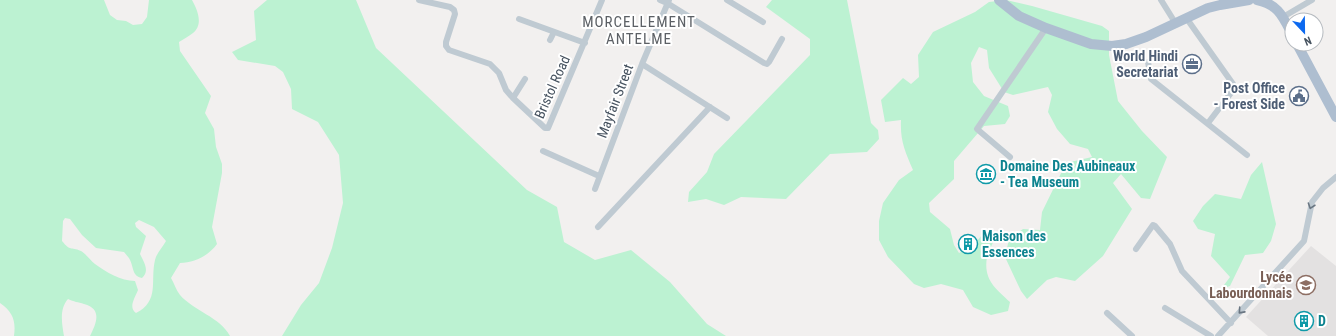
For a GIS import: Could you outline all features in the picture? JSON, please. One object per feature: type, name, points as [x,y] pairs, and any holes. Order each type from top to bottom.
[{"type":"main road","points":[[999,0],[1020,16],[1046,28],[1091,44],[1112,46],[1132,42],[1176,24],[1208,8],[1249,0]]},
{"type":"main road","points":[[1257,0],[1267,2],[1278,10],[1283,18]]},
{"type":"main road","points":[[1301,52],[1336,117]]},
{"type":"street","name":"Bristol Road","points":[[419,0],[450,7],[454,10],[455,14],[446,42],[446,46],[449,50],[490,64],[499,73],[506,90],[513,98],[545,128],[548,128],[602,0]]},
{"type":"street","points":[[660,0],[668,1],[767,64],[782,39]]},
{"type":"street","points":[[727,0],[763,22]]},
{"type":"street","points":[[1160,0],[1176,24]]},
{"type":"street","points":[[1283,18],[1312,0]]},
{"type":"street","name":"Mayfair Street","points":[[595,189],[642,64],[668,1]]},
{"type":"street","points":[[519,19],[585,43]]},
{"type":"street","points":[[1186,19],[1233,84],[1234,89],[1208,123]]},
{"type":"street","points":[[1010,157],[977,129],[1046,28]]},
{"type":"street","points":[[550,40],[554,32]]},
{"type":"street","points":[[1148,62],[1151,79],[1247,155]]},
{"type":"street","points":[[642,64],[727,118]]},
{"type":"street","points":[[513,98],[525,79]]},
{"type":"street","points":[[598,227],[710,107]]},
{"type":"street","points":[[543,151],[599,176]]},
{"type":"street","points":[[1218,336],[1304,240],[1312,202],[1323,188],[1336,177]]},
{"type":"street","points":[[1136,249],[1153,225],[1156,226],[1170,244],[1182,270],[1231,323]]},
{"type":"street","points":[[1165,308],[1211,336]]},
{"type":"street","points":[[1107,313],[1132,336]]},
{"type":"shaded area","name":"Lycée Labourdonnais","points":[[1311,246],[1336,266],[1336,336],[1268,336],[1246,317]]},
{"type":"green space","points":[[0,0],[104,0],[110,15],[117,20],[126,21],[133,25],[142,24],[147,17],[149,0],[192,0],[198,16],[198,25],[193,33],[179,42],[180,51],[211,96],[205,113],[214,129],[216,147],[222,164],[222,173],[212,227],[217,244],[210,252],[201,258],[191,262],[180,263],[171,278],[177,291],[186,301],[220,324],[226,329],[230,336],[90,336],[96,322],[96,313],[94,309],[90,306],[68,299],[62,312],[64,336],[14,336],[13,317],[11,313],[0,303]],"holes":[[[65,218],[70,219],[82,235],[96,248],[124,252],[130,259],[135,274],[142,278],[146,272],[146,269],[140,254],[146,236],[136,227],[135,223],[139,220],[154,227],[166,241],[155,260],[153,290],[148,303],[144,308],[136,313],[134,311],[132,305],[138,290],[135,281],[119,278],[109,273],[95,264],[81,251],[69,248],[62,241],[63,221]]]},
{"type":"green space","points":[[267,0],[356,0],[376,48],[527,190],[557,207],[564,242],[595,260],[631,250],[670,282],[707,324],[726,336],[282,336],[301,305],[319,283],[332,248],[343,203],[339,155],[318,122],[292,109],[291,89],[283,72],[275,66],[238,60],[232,52],[256,40],[254,11]]},
{"type":"green space","points":[[772,0],[847,0],[871,123],[878,130],[879,139],[867,152],[830,154],[786,199],[741,197],[724,205],[706,199],[688,202],[689,192],[707,172],[714,154],[810,55],[810,39],[766,7]]},
{"type":"green space","points":[[1006,0],[1102,26],[1109,31],[1109,55],[1118,101],[1142,131],[1167,157],[1150,199],[1141,198],[1121,174],[1113,183],[1132,209],[1103,256],[1075,281],[1056,277],[1047,280],[1027,299],[1021,291],[1005,257],[1009,239],[1023,229],[1040,230],[1042,212],[1066,163],[1092,157],[1088,149],[1070,144],[1057,129],[1048,112],[1052,95],[1048,87],[1013,95],[1004,92],[989,68],[987,50],[979,47],[971,63],[973,82],[984,96],[1008,106],[1010,116],[1005,124],[984,126],[954,161],[954,179],[929,203],[930,212],[950,229],[954,245],[959,253],[974,245],[985,231],[994,231],[994,240],[987,257],[987,272],[992,283],[1010,302],[1008,311],[991,315],[973,307],[963,290],[941,284],[924,288],[914,284],[888,257],[879,240],[879,221],[883,203],[899,180],[913,170],[902,140],[901,120],[885,122],[881,100],[903,78],[911,84],[919,77],[918,55],[933,32],[975,12],[989,2]]},
{"type":"green space","points":[[1262,162],[1276,224],[1271,241],[1263,253],[1245,255],[1230,286],[1221,289],[1230,277],[1211,256],[1215,234],[1198,229],[1193,221],[1203,206],[1215,194],[1241,199],[1251,175]]},
{"type":"place","name":"World Hindi Secretariat","points":[[1192,64]]},
{"type":"place","name":"Post Office - Forest Side","points":[[1299,96]]},
{"type":"place","name":"Domaine Des Aubineaux - Tea Museum","points":[[986,174]]},
{"type":"place","name":"Maison des Essences","points":[[968,244]]},
{"type":"place","name":"Lycée Labourdonnais","points":[[1306,285]]},
{"type":"place","name":"D","points":[[1304,321]]},
{"type":"district","name":"MORCELLEMENT ANTELME","points":[[639,30]]}]
